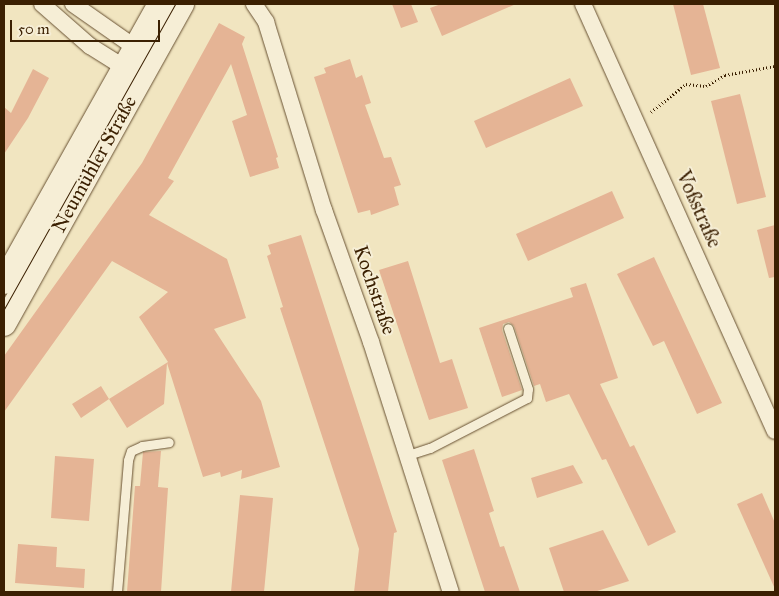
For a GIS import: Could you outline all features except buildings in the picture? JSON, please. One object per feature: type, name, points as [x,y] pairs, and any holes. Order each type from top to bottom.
[{"type":"main road","name":"Neumühler Straße","points":[[4,324],[137,60],[160,4]]},
{"type":"main road","name":"Neumühler Straße","points":[[4,282],[137,60],[182,4]]},
{"type":"street","points":[[42,4],[76,36],[137,60]]},
{"type":"street","points":[[73,4],[137,60]]},
{"type":"street","name":"Kochstraße","points":[[254,4],[266,22],[324,210],[408,455],[451,592]]},
{"type":"street","name":"Voßstraße","points":[[583,4],[775,431]]},
{"type":"lane","points":[[408,455],[430,448],[527,398],[528,389],[508,328]]},
{"type":"lane","points":[[117,592],[128,460],[132,451],[142,446],[169,442]]},
{"type":"path","points":[[637,124],[686,84],[706,86],[724,75],[775,66]]},
{"type":"tram line","points":[[4,309],[175,4]]}]
